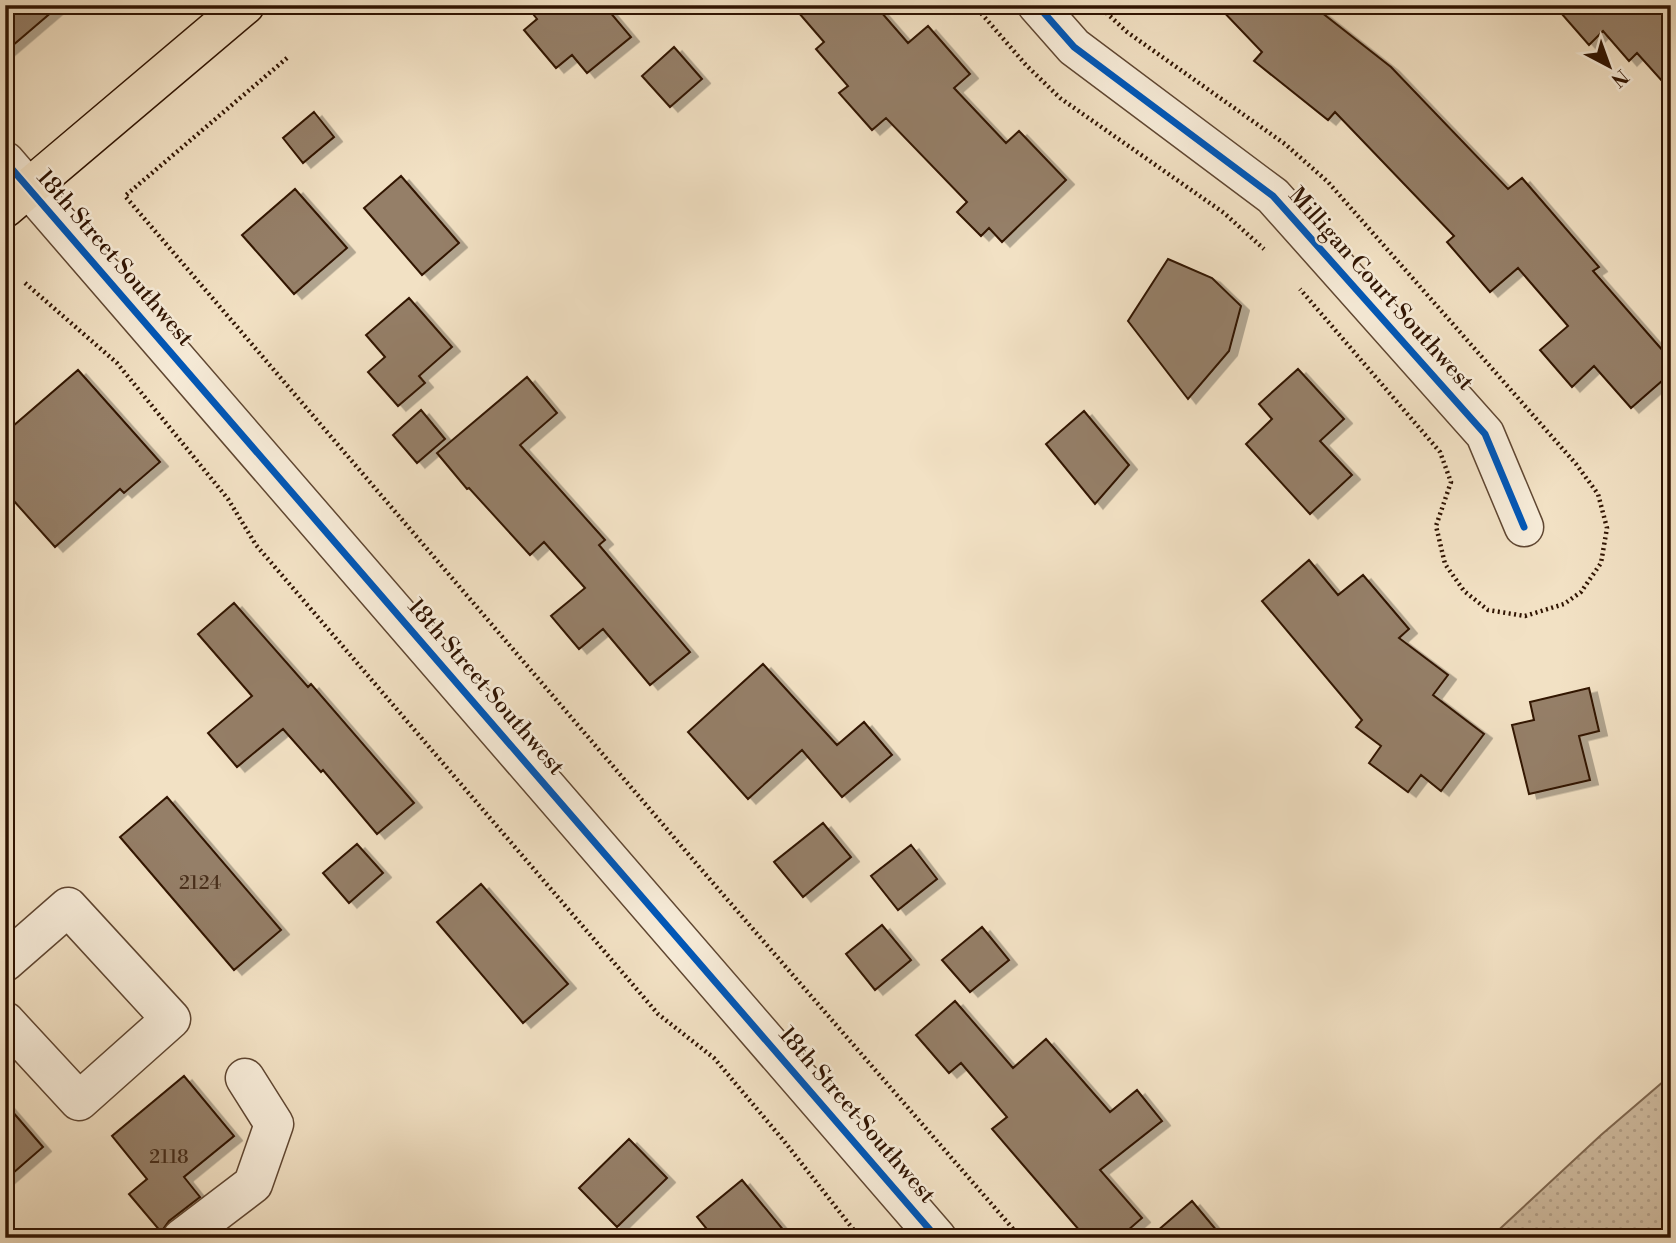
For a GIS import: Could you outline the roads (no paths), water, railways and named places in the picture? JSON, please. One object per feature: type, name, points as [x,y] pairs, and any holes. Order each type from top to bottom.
[{"type":"main road","points":[[13,186],[245,5]]},
{"type":"street","name":"Milligan Court Southwest","points":[[1037,5],[1074,47],[1273,197],[1485,434],[1524,527]]},
{"type":"street","name":"18th Street Southwest","points":[[13,186],[937,1238]]},
{"type":"street","points":[[5,962],[68,907],[172,1019],[79,1101],[13,1044]]},
{"type":"street","points":[[183,1238],[253,1184],[275,1124],[245,1078]]}]
